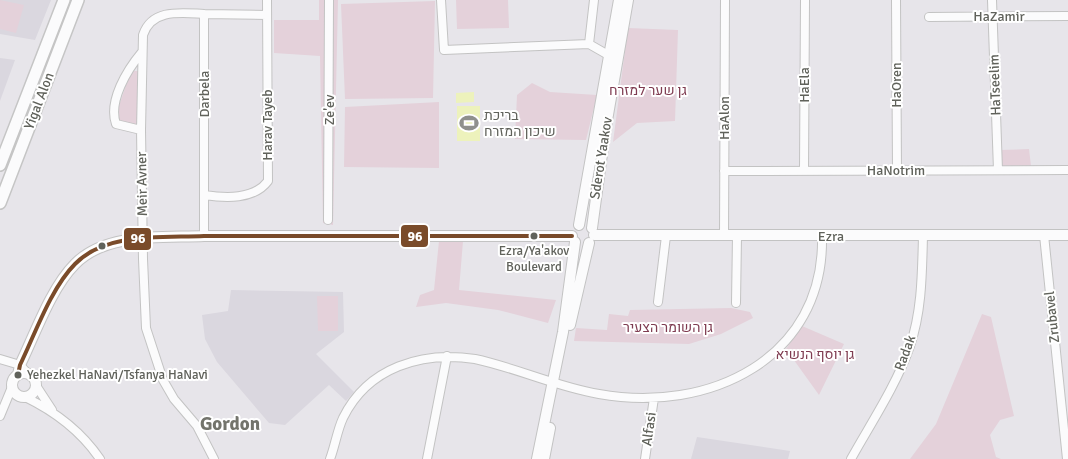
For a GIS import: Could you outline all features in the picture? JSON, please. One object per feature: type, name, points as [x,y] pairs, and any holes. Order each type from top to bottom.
[{"type":"main road","name":"Yigal Alon","points":[[0,165],[64,0]]},
{"type":"main road","name":"Yigal Alon","points":[[0,203],[78,0]]},
{"type":"street","name":"Harav Tayeb","points":[[204,195],[244,195],[256,192],[268,181],[267,0]]},
{"type":"street","name":"Ze'ev","points":[[328,220],[329,0]]},
{"type":"street","points":[[441,0],[444,50],[588,44],[610,56]]},
{"type":"street","points":[[588,44],[594,0]]},
{"type":"street","name":"Sderot Yaakov","points":[[579,225],[620,0]]},
{"type":"street","name":"Sderot Yaakov","points":[[537,459],[591,236],[605,132],[628,0]]},
{"type":"street","name":"HaAlon","points":[[724,236],[725,0]]},
{"type":"street","name":"HaEla","points":[[804,170],[805,0]]},
{"type":"street","name":"HaOren","points":[[896,0],[897,170]]},
{"type":"street","name":"HaTseelim","points":[[992,0],[998,170]]},
{"type":"street","name":"Meir Avner","points":[[204,14],[169,13],[154,19],[145,28],[142,52],[141,130],[144,315],[157,368],[174,399],[197,426],[214,459]]},
{"type":"street","points":[[204,14],[266,15]]},
{"type":"street","name":"Darbela","points":[[204,14],[204,236]]},
{"type":"street","name":"HaZamir","points":[[929,17],[1068,16]]},
{"type":"street","name":"Meir Avner","points":[[141,130],[116,124],[112,114],[124,80],[142,52]]},
{"type":"street","name":"HaNotrim","points":[[724,171],[1068,170]]},
{"type":"street","points":[[0,416],[13,380],[60,284],[76,263],[103,247],[143,239],[204,236],[574,239],[580,245],[591,236],[586,224],[574,228],[574,239]]},
{"type":"street","name":"Ezra","points":[[591,236],[1068,235]]},
{"type":"street","points":[[658,302],[666,236]]},
{"type":"street","points":[[736,303],[737,236]]},
{"type":"street","points":[[330,459],[343,419],[355,398],[371,382],[386,371],[406,362],[447,356],[493,363],[556,383],[600,394],[654,398],[684,396],[716,387],[753,369],[779,349],[800,320],[813,294],[822,256],[822,236]]},
{"type":"street","name":"Radak","points":[[851,459],[895,379],[910,346],[922,285],[922,236]]},
{"type":"street","name":"Zrubavel","points":[[1044,236],[1067,454]]},
{"type":"street","name":"Sderot Yaakov","points":[[544,459],[563,332],[574,239]]},
{"type":"street","points":[[0,353],[33,380],[54,414]]},
{"type":"street","points":[[427,459],[447,356]]},
{"type":"street","points":[[0,359],[10,361]]},
{"type":"street","points":[[25,397],[34,391],[33,380]]},
{"type":"street","points":[[12,387],[18,395],[54,414],[92,448],[100,459]]},
{"type":"street","name":"Alfasi","points":[[645,459],[654,398]]},
{"type":"shaded area","points":[[0,0],[51,0],[35,40],[0,34]]},
{"type":"shaded area","points":[[0,58],[15,60],[0,101]]},
{"type":"shaded area","points":[[474,92],[474,102],[456,103],[456,93]]},
{"type":"shaded area","name":"בריכת שיכון המזרח","points":[[457,106],[480,106],[480,141],[457,141]]},
{"type":"shaded area","points":[[231,290],[343,292],[344,332],[316,354],[354,392],[346,401],[329,385],[285,425],[269,423],[217,362],[205,339],[202,315],[228,311]]},
{"type":"shaded area","points":[[697,437],[790,451],[788,459],[691,459]]},
{"type":"green space","points":[[0,0],[24,5],[16,33],[0,29]]},
{"type":"green space","points":[[319,0],[338,0],[333,225],[323,223],[320,56],[274,53],[274,20],[319,20]]},
{"type":"green space","points":[[456,0],[508,0],[509,28],[457,29]]},
{"type":"green space","points":[[435,1],[433,98],[345,99],[341,4]]},
{"type":"green space","name":"גן שער למזרח","points":[[628,28],[678,30],[675,121],[637,123],[613,142]]},
{"type":"green space","points":[[131,71],[139,71],[138,125],[120,122],[116,114]]},
{"type":"green space","points":[[532,83],[550,92],[597,95],[586,140],[515,139],[517,95]]},
{"type":"green space","points":[[439,102],[439,168],[344,167],[345,107]]},
{"type":"green space","points":[[1029,149],[1031,166],[1000,168],[1000,150]]},
{"type":"green space","points":[[439,241],[463,241],[459,290],[556,300],[548,323],[498,310],[446,303],[416,307],[420,295],[434,290]]},
{"type":"green space","points":[[317,296],[338,296],[338,331],[318,331]]},
{"type":"green space","name":"גן השומר הצעיר","points":[[731,308],[750,312],[753,318],[721,334],[689,344],[574,341],[576,328],[607,330],[609,314],[628,316],[630,310]]},
{"type":"green space","points":[[982,314],[991,317],[1014,416],[1000,420],[990,435],[996,457],[1001,459],[910,459],[936,424]]},
{"type":"green space","name":"גן יוסף הנשיא","points":[[802,326],[844,344],[819,395],[786,349]]},
{"type":"transit line","name":"96","points":[[18,375],[20,365],[58,286],[75,264],[102,246],[153,237],[572,236]]},
{"type":"place","name":"בריכת שיכון המזרח","points":[[469,123]]},
{"type":"place","name":"Ezra/Ya'akov Boulevard","points":[[534,236]]},
{"type":"place","name":"Yehezkel HaNavi/Tsfanya HaNavi","points":[[18,375]]},
{"type":"district","name":"Gordon","points":[[230,424]]}]
